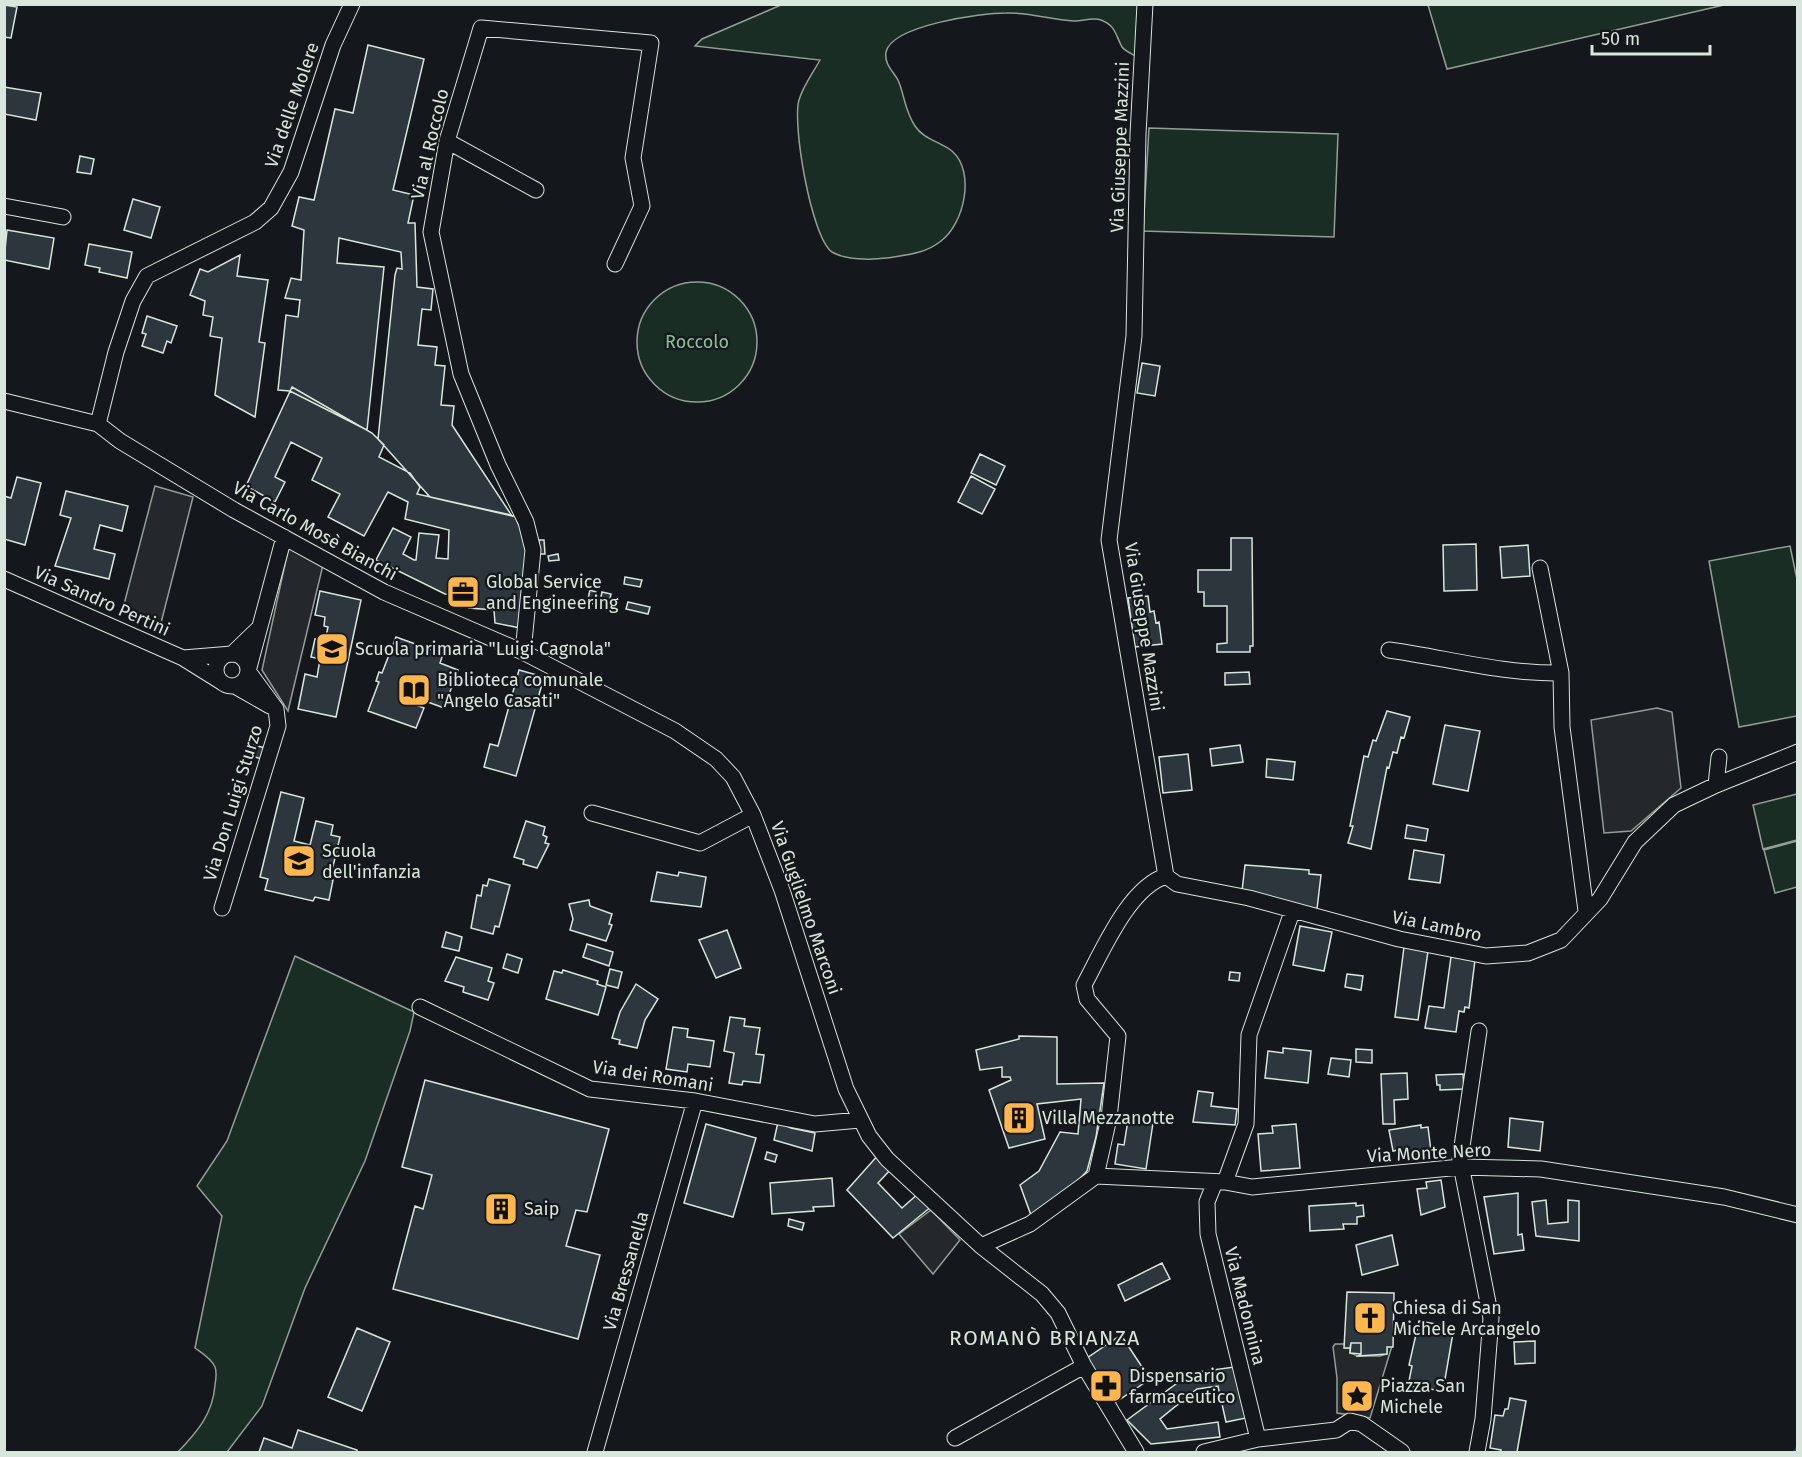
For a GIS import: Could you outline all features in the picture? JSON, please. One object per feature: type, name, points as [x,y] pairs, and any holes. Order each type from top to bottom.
[{"type":"street","name":"Via delle Molere","points":[[98,424],[116,352],[134,301],[147,276],[255,222],[271,208],[282,191],[291,172],[333,45],[352,4]]},
{"type":"street","name":"Via Giuseppe Mazzini","points":[[1145,4],[1138,134],[1134,336],[1109,540],[1166,876]]},
{"type":"street","name":"Via al Roccolo","points":[[523,652],[533,550],[526,522],[498,465],[461,374],[431,232],[447,141],[481,28],[651,43],[633,158],[642,206],[615,264]]},
{"type":"street","points":[[447,141],[536,190]]},
{"type":"street","points":[[4,206],[63,218]]},
{"type":"street","points":[[4,401],[98,424]]},
{"type":"street","name":"Via Carlo Mosè Bianchi","points":[[98,424],[120,441],[284,537],[384,592],[523,652]]},
{"type":"street","points":[[262,625],[232,654],[223,657],[217,665],[218,675],[229,685],[245,679],[262,625],[284,537]]},
{"type":"street","points":[[1540,568],[1561,673],[1562,727],[1586,911]]},
{"type":"street","name":"Via Sandro Pertini","points":[[4,579],[183,658],[276,709]]},
{"type":"street","points":[[1389,650],[1451,658],[1525,673],[1561,673]]},
{"type":"street","name":"Via Guglielmo Marconi","points":[[523,652],[675,731],[717,759],[733,777],[753,814],[782,890],[846,1089],[860,1120],[887,1160],[981,1246],[1042,1293],[1058,1313],[1084,1366],[1136,1452]]},
{"type":"street","points":[[183,658],[232,654],[242,657],[248,670],[276,709]]},
{"type":"street","name":"Via Don Luigi Sturzo","points":[[222,908],[278,726],[276,709]]},
{"type":"street","name":"Via Lambro","points":[[1166,876],[1177,884],[1249,898],[1292,912],[1343,922],[1399,939],[1486,956],[1528,953],[1561,940],[1600,898],[1635,842],[1674,806],[1716,785],[1797,752]]},
{"type":"street","points":[[1716,785],[1719,757]]},
{"type":"street","points":[[592,813],[700,843],[753,814]]},
{"type":"street","points":[[981,1246],[1030,1224],[1096,1176],[1109,1118],[1118,1036],[1087,999],[1084,984],[1130,906],[1144,887],[1166,876]]},
{"type":"street","name":"Via Madonnina","points":[[1258,1439],[1208,1234],[1207,1202],[1220,1182],[1246,1124],[1250,1035],[1292,912]]},
{"type":"street","name":"Via dei Romani","points":[[420,1007],[590,1089],[695,1101],[815,1124],[860,1120]]},
{"type":"street","points":[[1477,1452],[1483,1419],[1491,1318],[1461,1167],[1479,1031]]},
{"type":"street","name":"Via Bressanella","points":[[595,1452],[695,1101]]},
{"type":"street","name":"Via Monte Nero","points":[[1096,1176],[1220,1182],[1251,1187],[1461,1167],[1541,1169],[1724,1197],[1797,1215]]},
{"type":"street","points":[[955,1438],[1084,1366]]},
{"type":"street","points":[[1204,1452],[1258,1439],[1336,1430],[1350,1421],[1362,1424],[1402,1452]]},
{"type":"green space","points":[[1428,4],[1724,5],[1447,69]]},
{"type":"green space","points":[[781,5],[1142,5],[1137,57],[1122,47],[1112,28],[1101,20],[1077,21],[1015,13],[978,15],[939,22],[904,35],[892,43],[886,52],[886,60],[898,80],[911,120],[918,130],[948,148],[959,160],[964,172],[964,198],[956,223],[949,233],[935,245],[908,255],[866,259],[844,257],[832,252],[824,242],[810,203],[801,154],[798,113],[801,95],[820,60],[695,46],[702,39]]},
{"type":"green space","points":[[1149,128],[1338,134],[1334,237],[1143,231]]},
{"type":"green space","name":"Roccolo","points":[[697,282],[720,287],[739,300],[752,319],[757,342],[752,365],[739,384],[720,397],[697,402],[674,397],[655,384],[642,365],[637,342],[642,319],[655,300],[674,287]]},
{"type":"green space","points":[[1790,546],[1798,584],[1797,716],[1739,727],[1709,561]]},
{"type":"green space","points":[[1797,794],[1797,840],[1763,849],[1753,805]]},
{"type":"green space","points":[[1797,841],[1797,887],[1775,893],[1764,850]]},
{"type":"green space","points":[[295,956],[414,1012],[410,1031],[365,1161],[305,1288],[262,1406],[227,1452],[178,1452],[198,1430],[207,1414],[214,1395],[216,1378],[216,1369],[213,1364],[195,1348],[222,1216],[197,1186],[227,1141]]},
{"type":"shaded area","points":[[155,486],[193,497],[161,623],[122,612]]},
{"type":"shaded area","points":[[289,546],[323,565],[288,711],[262,670]]},
{"type":"shaded area","points":[[1657,708],[1672,712],[1681,788],[1631,831],[1604,833],[1591,720]]},
{"type":"shaded area","points":[[931,1210],[960,1240],[933,1274],[899,1234]]},
{"type":"shaded area","name":"Piazza San Michele","points":[[1335,1344],[1345,1344],[1345,1348],[1350,1348],[1350,1353],[1358,1356],[1387,1354],[1387,1347],[1392,1346],[1370,1418],[1337,1413],[1337,1378],[1333,1347]]},
{"type":"building","points":[[4,5],[17,7],[11,38],[4,37]]},
{"type":"building","points":[[368,45],[424,59],[393,190],[414,195],[408,223],[415,223],[417,287],[433,289],[431,310],[422,309],[418,345],[437,347],[435,365],[445,366],[441,405],[454,406],[452,425],[512,516],[430,497],[378,439],[395,275],[397,268],[402,269],[401,252],[339,238],[337,263],[384,267],[367,430],[290,391],[278,390],[286,315],[298,317],[300,300],[285,298],[291,278],[301,280],[304,230],[292,226],[299,197],[314,200],[335,109],[353,113]]},
{"type":"building","points":[[4,87],[41,93],[36,120],[4,114]]},
{"type":"building","points":[[80,156],[94,159],[91,174],[77,172]]},
{"type":"building","points":[[133,199],[160,207],[151,238],[124,230]]},
{"type":"building","points":[[7,230],[54,238],[49,269],[4,260]]},
{"type":"building","points":[[89,244],[132,252],[127,278],[99,272],[100,268],[85,265]]},
{"type":"building","points":[[240,255],[237,276],[268,280],[259,342],[265,343],[255,417],[215,395],[222,338],[210,336],[213,317],[203,315],[205,301],[190,295],[200,269],[208,272]]},
{"type":"building","points":[[147,316],[177,326],[171,343],[167,341],[163,353],[142,346],[146,334],[142,333]]},
{"type":"building","points":[[1142,363],[1160,366],[1155,396],[1137,393]]},
{"type":"building","points":[[292,387],[372,433],[384,445],[379,457],[410,473],[420,487],[417,494],[515,516],[528,546],[520,628],[495,623],[494,610],[469,608],[470,596],[445,594],[376,560],[393,528],[411,537],[403,554],[416,560],[419,533],[439,535],[436,558],[448,559],[449,530],[405,519],[408,502],[388,492],[364,536],[328,517],[340,494],[312,480],[322,458],[291,442],[275,477],[285,482],[275,502],[246,486]]},
{"type":"building","points":[[980,454],[1005,466],[996,485],[971,473]]},
{"type":"building","points":[[971,476],[995,489],[982,514],[958,502]]},
{"type":"building","points":[[17,477],[41,483],[25,545],[4,539],[4,496],[11,498]]},
{"type":"building","points":[[66,491],[128,506],[122,531],[100,525],[94,549],[115,554],[109,579],[55,566],[71,518],[60,515]]},
{"type":"building","points":[[1231,538],[1252,538],[1253,646],[1250,646],[1250,652],[1217,652],[1217,644],[1227,643],[1227,606],[1204,606],[1204,592],[1198,592],[1198,570],[1231,570]]},
{"type":"building","points":[[539,540],[544,540],[545,554],[539,554]]},
{"type":"building","points":[[1476,544],[1477,590],[1444,591],[1443,545]]},
{"type":"building","points":[[1528,545],[1530,576],[1502,578],[1500,547]]},
{"type":"building","points":[[558,554],[559,560],[549,561],[548,556]]},
{"type":"building","points":[[625,577],[642,580],[640,587],[624,584]]},
{"type":"building","points":[[590,590],[596,592],[594,604],[587,603]]},
{"type":"building","name":"Scuola primaria \"Luigi Cagnola\"","points":[[320,591],[361,600],[336,717],[298,709],[305,674],[317,677],[320,659],[311,657],[315,639],[325,641],[328,627],[324,626],[325,617],[315,615]]},
{"type":"building","points":[[602,592],[611,594],[608,608],[599,606]]},
{"type":"building","points":[[1148,596],[1150,612],[1154,611],[1156,623],[1159,622],[1162,644],[1135,647],[1128,598]]},
{"type":"building","points":[[628,602],[650,607],[648,614],[626,609]]},
{"type":"building","name":"Biblioteca comunale \"Angelo Casati\"","points":[[396,637],[443,654],[440,663],[458,670],[444,708],[417,698],[414,704],[424,708],[416,728],[368,711],[379,682],[376,681],[379,672],[382,673]]},
{"type":"building","points":[[519,670],[544,677],[516,776],[484,767],[490,744],[498,746]]},
{"type":"building","points":[[1249,672],[1250,684],[1225,685],[1225,673]]},
{"type":"building","points":[[1387,711],[1410,717],[1404,738],[1401,737],[1397,753],[1393,752],[1389,768],[1387,767],[1371,849],[1348,843],[1353,826],[1350,826],[1364,756],[1368,757],[1373,740],[1376,741]]},
{"type":"building","points":[[1445,725],[1480,731],[1468,791],[1433,784]]},
{"type":"building","points":[[254,745],[265,748],[262,759],[251,756]]},
{"type":"building","points":[[1240,745],[1243,762],[1212,766],[1210,749]]},
{"type":"building","points":[[1188,754],[1192,790],[1163,793],[1159,757]]},
{"type":"building","points":[[1267,759],[1295,762],[1293,780],[1266,777]]},
{"type":"building","name":"Scuola dell'infanzia","points":[[281,792],[304,798],[294,841],[310,845],[316,821],[333,825],[331,835],[340,837],[330,879],[333,880],[329,900],[315,897],[313,901],[265,890],[268,879],[260,877]]},
{"type":"building","points":[[526,821],[545,827],[543,835],[547,837],[545,843],[549,844],[537,868],[523,864],[524,860],[514,857]]},
{"type":"building","points":[[1407,825],[1428,829],[1426,841],[1405,838]]},
{"type":"building","points":[[1414,850],[1444,855],[1440,883],[1409,879]]},
{"type":"building","points":[[1245,865],[1309,870],[1309,874],[1321,875],[1317,909],[1242,891]]},
{"type":"building","points":[[657,872],[678,876],[679,872],[706,877],[701,907],[651,901]]},
{"type":"building","points":[[489,879],[510,885],[499,927],[495,926],[493,934],[471,928],[477,895],[481,896],[483,885],[487,886]]},
{"type":"building","points":[[589,900],[590,906],[612,914],[609,924],[612,925],[606,941],[570,930],[573,919],[569,904]]},
{"type":"building","points":[[1300,926],[1332,932],[1324,971],[1293,965]]},
{"type":"building","points":[[727,930],[741,968],[716,978],[699,940]]},
{"type":"building","points":[[446,932],[462,937],[459,951],[442,947]]},
{"type":"building","points":[[587,944],[613,952],[609,966],[583,957]]},
{"type":"building","points":[[1404,947],[1428,951],[1418,1020],[1395,1017]]},
{"type":"building","points":[[507,954],[522,959],[518,973],[503,968]]},
{"type":"building","points":[[456,957],[492,968],[488,981],[494,983],[488,1000],[463,992],[464,987],[445,981]]},
{"type":"building","points":[[1451,957],[1475,960],[1469,1008],[1465,1007],[1464,1012],[1459,1011],[1456,1032],[1425,1028],[1429,1006],[1444,1008]]},
{"type":"building","points":[[610,969],[622,972],[618,988],[606,985]]},
{"type":"building","points":[[563,970],[598,981],[597,984],[606,987],[598,1015],[546,999],[554,971],[562,973]]},
{"type":"building","points":[[1230,972],[1240,973],[1239,981],[1229,980]]},
{"type":"building","points":[[1347,974],[1363,976],[1361,990],[1345,987]]},
{"type":"building","points":[[636,984],[658,999],[645,1020],[637,1048],[619,1044],[620,1040],[612,1038],[620,1012]]},
{"type":"building","points":[[730,1017],[745,1019],[744,1026],[760,1028],[756,1054],[764,1055],[760,1083],[743,1081],[742,1085],[729,1083],[734,1053],[724,1051]]},
{"type":"building","points":[[673,1027],[688,1029],[687,1037],[714,1041],[710,1067],[688,1064],[687,1072],[666,1069]]},
{"type":"building","name":"Villa Mezzanotte","points":[[1019,1036],[1057,1037],[1057,1084],[1104,1083],[1096,1137],[1087,1171],[1069,1190],[1032,1218],[1020,1185],[1039,1171],[1060,1132],[1078,1134],[1081,1099],[1037,1104],[1045,1139],[1009,1148],[989,1090],[1011,1080],[1010,1077],[1002,1077],[1002,1067],[980,1070],[976,1050],[1019,1039]]},
{"type":"building","points":[[1283,1048],[1311,1051],[1308,1083],[1265,1078],[1268,1051],[1283,1053]]},
{"type":"building","points":[[1356,1049],[1372,1050],[1372,1063],[1356,1062]]},
{"type":"building","points":[[1331,1058],[1351,1060],[1349,1077],[1328,1074]]},
{"type":"building","points":[[1407,1073],[1408,1099],[1394,1100],[1395,1124],[1383,1124],[1381,1074]]},
{"type":"building","points":[[1463,1074],[1464,1089],[1440,1090],[1440,1085],[1437,1085],[1436,1075]]},
{"type":"building","name":"Saip","points":[[425,1080],[609,1129],[587,1212],[576,1210],[566,1246],[600,1255],[578,1339],[393,1289],[415,1206],[423,1209],[432,1175],[402,1167]]},
{"type":"building","points":[[1198,1091],[1213,1093],[1211,1106],[1237,1109],[1235,1125],[1193,1122]]},
{"type":"building","points":[[1510,1118],[1543,1122],[1540,1151],[1508,1147]]},
{"type":"building","points":[[1128,1120],[1153,1123],[1146,1169],[1115,1164],[1118,1144],[1124,1145]]},
{"type":"building","points":[[778,1122],[791,1128],[815,1133],[812,1151],[774,1140]]},
{"type":"building","points":[[706,1124],[756,1138],[733,1217],[684,1203]]},
{"type":"building","points":[[1296,1124],[1300,1168],[1261,1171],[1258,1134],[1273,1133],[1272,1126]]},
{"type":"building","points":[[1421,1125],[1421,1128],[1428,1127],[1431,1151],[1409,1154],[1408,1148],[1393,1151],[1389,1130]]},
{"type":"building","points":[[767,1152],[777,1155],[775,1162],[765,1159]]},
{"type":"building","points":[[879,1154],[892,1168],[878,1183],[902,1208],[920,1192],[932,1206],[893,1238],[847,1190]]},
{"type":"building","points":[[832,1178],[834,1206],[813,1207],[814,1211],[772,1214],[770,1183]]},
{"type":"building","points":[[1441,1180],[1445,1207],[1421,1215],[1417,1189],[1427,1188],[1426,1182]]},
{"type":"building","points":[[1518,1193],[1518,1235],[1522,1234],[1524,1250],[1494,1254],[1484,1197]]},
{"type":"building","points":[[1546,1200],[1548,1224],[1568,1222],[1568,1200],[1579,1201],[1579,1241],[1536,1236],[1532,1202]]},
{"type":"building","points":[[1356,1203],[1356,1206],[1363,1205],[1364,1216],[1357,1217],[1357,1224],[1343,1224],[1344,1229],[1310,1231],[1309,1206]]},
{"type":"building","points":[[789,1219],[804,1223],[802,1230],[788,1226]]},
{"type":"building","points":[[1392,1235],[1398,1265],[1362,1275],[1356,1245]]},
{"type":"building","points":[[1162,1263],[1170,1279],[1125,1301],[1118,1285]]},
{"type":"building","name":"Chiesa di San Michele Arcangelo","points":[[1347,1292],[1394,1293],[1393,1347],[1387,1347],[1387,1354],[1358,1356],[1361,1354],[1361,1343],[1351,1343],[1350,1348],[1344,1348]]},
{"type":"building","points":[[1419,1321],[1454,1327],[1443,1391],[1408,1386],[1412,1366],[1409,1365]]},
{"type":"building","points":[[357,1328],[390,1342],[362,1411],[328,1397]]},
{"type":"building","points":[[1121,1335],[1150,1379],[1116,1402],[1087,1358]]},
{"type":"building","points":[[1535,1341],[1535,1363],[1515,1364],[1514,1342]]},
{"type":"building","points":[[1351,1343],[1361,1343],[1361,1354],[1350,1353]]},
{"type":"building","points":[[1234,1367],[1246,1418],[1226,1422],[1218,1386],[1197,1389],[1160,1419],[1167,1429],[1218,1422],[1220,1437],[1151,1444],[1127,1420],[1191,1373]]},
{"type":"building","points":[[1510,1398],[1526,1401],[1517,1452],[1501,1452],[1501,1450],[1490,1448],[1495,1415],[1503,1416],[1505,1409],[1508,1409]]},
{"type":"building","points":[[298,1430],[357,1450],[357,1452],[259,1452],[264,1438],[292,1448]]},
{"type":"waterway","points":[[1795,1452],[1798,1448]]},
{"type":"place","name":"Global Service and Engineering","points":[[463,592]]},
{"type":"place","name":"Scuola primaria \"Luigi Cagnola\"","points":[[332,649]]},
{"type":"place","name":"Biblioteca comunale \"Angelo Casati\"","points":[[414,690]]},
{"type":"place","name":"Scuola dell'infanzia","points":[[299,861]]},
{"type":"place","name":"Villa Mezzanotte","points":[[1019,1118]]},
{"type":"place","name":"Saip","points":[[501,1209]]},
{"type":"place","name":"Chiesa di San Michele Arcangelo","points":[[1370,1318]]},
{"type":"place","name":"Dispensario farmaceutico","points":[[1106,1386]]},
{"type":"place","name":"Piazza San Michele","points":[[1357,1396]]},
{"type":"district","name":"ROMANÒ BRIANZA","points":[[1045,1338]]}]
